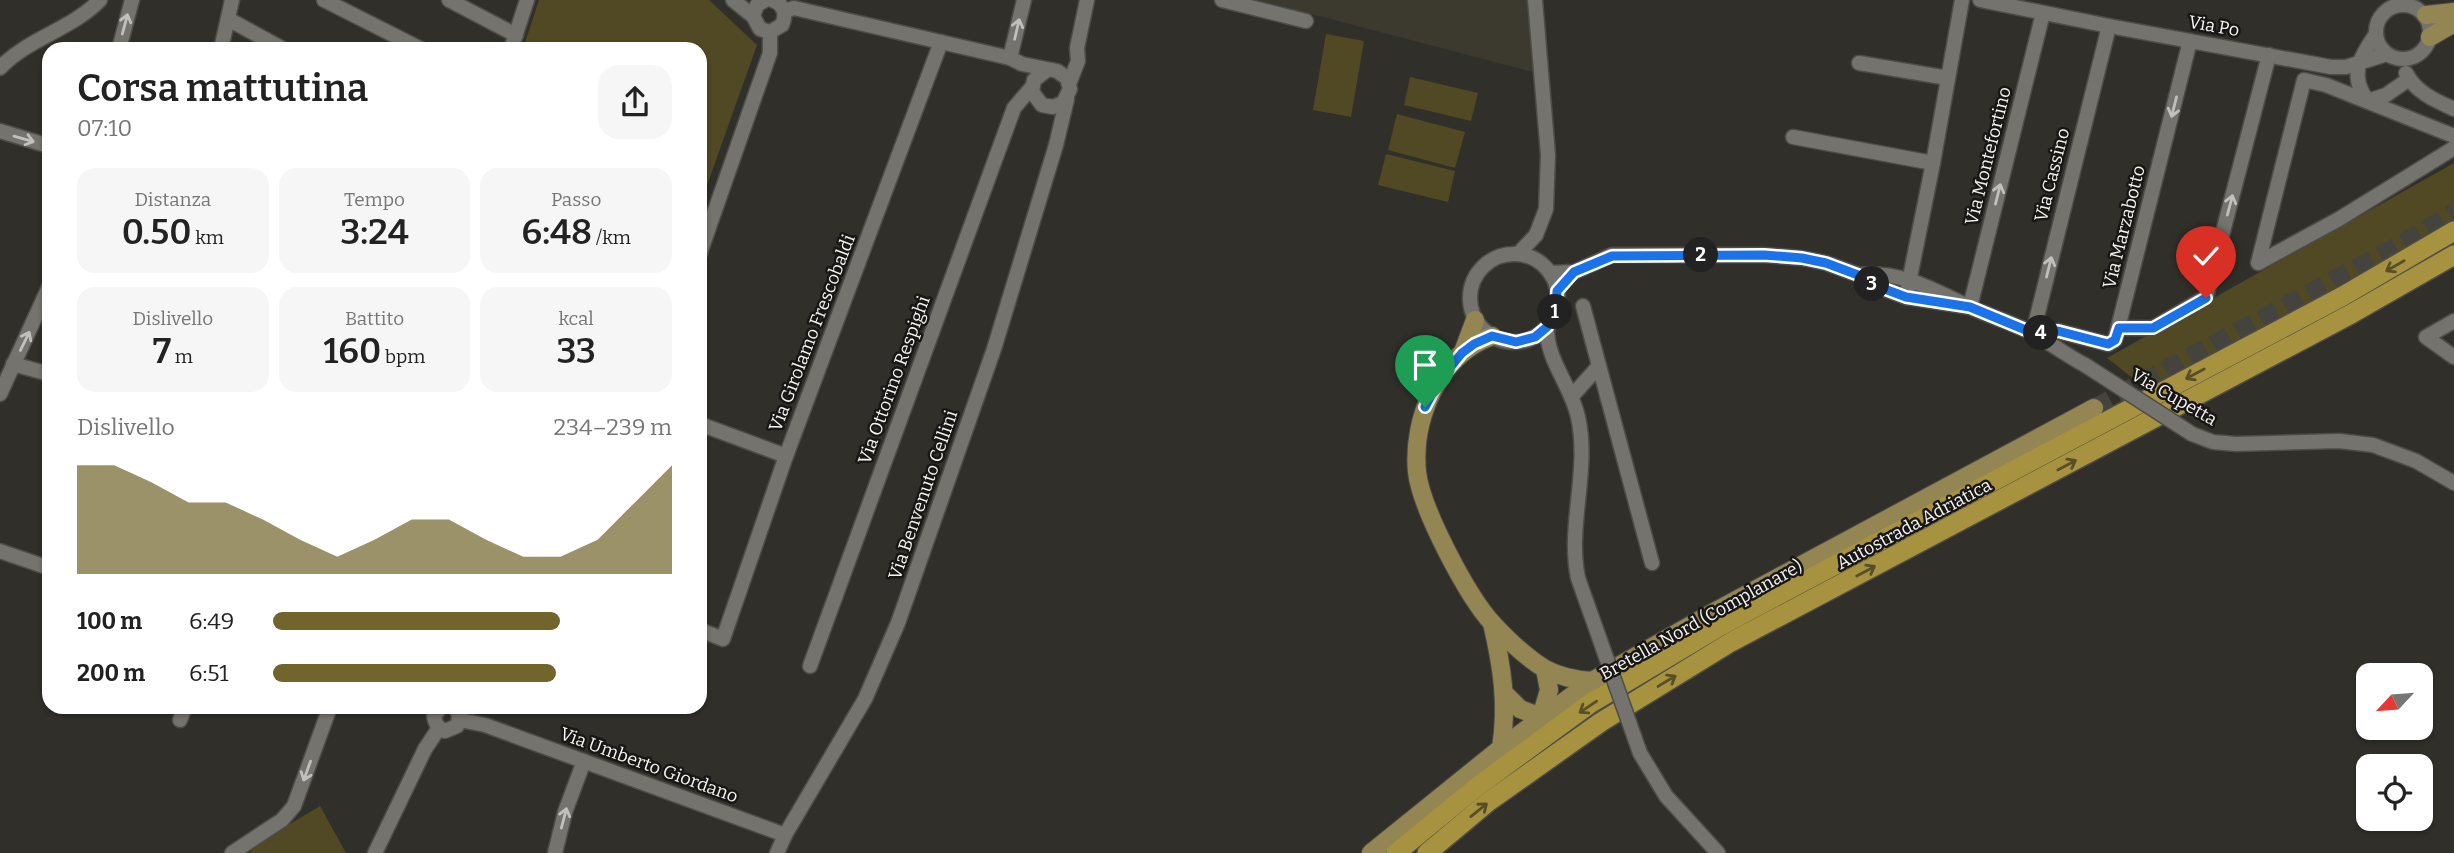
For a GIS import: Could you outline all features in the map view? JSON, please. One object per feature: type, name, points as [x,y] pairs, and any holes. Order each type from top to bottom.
[{"type":"highway","name":"Autostrada Adriatica","points":[[1396,853],[1478,786],[1591,704],[1722,625],[2343,296],[2454,231]]},
{"type":"highway","name":"Autostrada Adriatica","points":[[1427,853],[1489,802],[1601,722],[1731,642],[2351,314],[2454,255]]},
{"type":"main road","points":[[2426,15],[2454,12]]},
{"type":"main road","points":[[2430,37],[2454,23]]},
{"type":"main road","points":[[1462,353],[1475,320]]},
{"type":"main road","points":[[1492,336],[1462,353],[1438,382],[1425,407],[1418,435],[1417,472],[1428,511],[1470,591],[1492,623],[1545,669],[1570,679],[1592,681]]},
{"type":"main road","name":"Bretella Nord (Complanare)","points":[[1371,853],[1501,748],[1592,681],[1714,612],[2094,408]]},
{"type":"main road","points":[[1492,623],[1503,670],[1505,694],[1505,723],[1501,748]]},
{"type":"main road","points":[[1505,694],[1520,709],[1541,717],[1549,690],[1545,669]]},
{"type":"street","points":[[0,68],[33,41],[81,17],[100,0]]},
{"type":"street","points":[[121,42],[132,0]]},
{"type":"street","points":[[223,42],[232,0]]},
{"type":"street","points":[[324,0],[403,42]]},
{"type":"street","points":[[449,0],[514,42],[527,0]]},
{"type":"street","points":[[733,0],[753,16],[760,29],[770,32],[782,25],[770,2]]},
{"type":"street","points":[[753,16],[755,8],[770,2],[941,42],[1016,61],[1052,70],[1067,78],[1068,92],[1059,106],[1042,105],[1016,61],[1024,0]]},
{"type":"street","name":"Via Benvenuto Cellini","points":[[777,853],[865,699],[898,623],[994,349],[1066,112],[1087,0]]},
{"type":"street","points":[[1222,0],[1306,21]]},
{"type":"street","points":[[1535,0],[1548,155],[1546,209],[1536,235],[1536,260]]},
{"type":"street","points":[[1906,297],[1962,0]]},
{"type":"street","name":"Via Po","points":[[1980,0],[2331,67],[2346,67],[2373,57],[2419,54]]},
{"type":"street","points":[[2420,90],[2417,72],[2419,54],[2428,43],[2431,29],[2426,15],[2415,7],[2398,5],[2384,12],[2376,26],[2376,34],[2382,48],[2394,57],[2420,90],[2430,98],[2454,109]]},
{"type":"street","name":"Via Montefortino","points":[[1970,307],[2043,13]]},
{"type":"street","points":[[228,19],[270,42]]},
{"type":"street","name":"Via Cassino","points":[[2033,333],[2109,26]]},
{"type":"street","points":[[707,233],[770,53],[770,32]]},
{"type":"street","points":[[2368,101],[2357,80],[2360,63],[2376,34]]},
{"type":"street","name":"Via Marzabotto","points":[[2119,328],[2190,41]]},
{"type":"street","name":"Via Girolamo Frescobaldi","points":[[707,633],[723,639],[786,456],[941,42]]},
{"type":"street","name":"Via Benvenuto Cellini","points":[[1052,70],[1077,48]]},
{"type":"street","points":[[2033,333],[2058,331],[2108,344],[2115,340],[2119,328],[2153,328],[2206,298],[2269,55]]},
{"type":"street","points":[[1859,64],[1948,78]]},
{"type":"street","points":[[1033,88],[1052,70]]},
{"type":"street","points":[[2368,101],[2378,99],[2409,79]]},
{"type":"street","points":[[2454,136],[2326,85],[2304,80],[2258,262],[2339,219],[2454,148]]},
{"type":"street","name":"Via Ottorino Respighi","points":[[810,666],[1014,108],[1033,88]]},
{"type":"street","points":[[1053,107],[1059,130]]},
{"type":"street","points":[[0,131],[42,144]]},
{"type":"street","points":[[1793,138],[1933,163]]},
{"type":"street","points":[[1518,254],[1536,235]]},
{"type":"street","points":[[1518,254],[1536,260],[1550,273],[1557,291],[1556,310],[1547,327],[1528,340],[1516,342],[1492,336],[1475,320],[1469,296],[1477,274],[1484,264],[1494,258],[1518,254]]},
{"type":"street","name":"Via Cupetta","points":[[1550,273],[1574,272],[1612,256],[1764,255],[1814,260],[1858,275],[1874,285],[1906,297],[1970,307]]},
{"type":"street","name":"Via Cupetta","points":[[1557,291],[1574,272]]},
{"type":"street","name":"Via Cupetta","points":[[1858,275],[1877,272],[1909,280],[2033,333],[2192,435],[2224,443],[2339,441],[2373,446],[2416,461],[2454,481]]},
{"type":"street","points":[[0,394],[42,302]]},
{"type":"street","points":[[1583,306],[1652,564]]},
{"type":"street","points":[[2454,321],[2426,337],[2454,357]]},
{"type":"street","points":[[1547,327],[1553,361],[1572,396],[1581,434],[1582,459],[1574,562],[1578,578],[1640,753],[1666,796],[1718,853]]},
{"type":"street","points":[[1528,340],[1553,361]]},
{"type":"street","points":[[13,364],[42,372]]},
{"type":"street","points":[[1572,396],[1598,366]]},
{"type":"street","points":[[707,427],[786,456]]},
{"type":"street","points":[[0,551],[42,566]]},
{"type":"street","points":[[232,853],[282,820],[294,806],[327,714]]},
{"type":"street","points":[[374,853],[425,749],[439,728],[434,714]]},
{"type":"street","name":"Via Umberto Giordano","points":[[439,728],[452,730],[456,714]]},
{"type":"street","name":"Via Umberto Giordano","points":[[458,714],[785,835]]},
{"type":"street","points":[[555,853],[565,812],[584,761]]},
{"type":"shaded area","points":[[539,0],[709,0],[757,45],[707,185],[707,42],[525,42]]},
{"type":"shaded area","points":[[1258,0],[1527,0],[1533,72]]},
{"type":"shaded area","points":[[1326,34],[1364,41],[1351,117],[1313,110]]},
{"type":"shaded area","points":[[1410,77],[1478,93],[1471,121],[1404,105]]},
{"type":"shaded area","points":[[1397,114],[1465,132],[1455,168],[1388,150]]},
{"type":"shaded area","points":[[1386,154],[1455,171],[1448,202],[1378,185]]},
{"type":"shaded area","points":[[2454,163],[2454,222],[2296,312],[2149,391],[2107,358]]},
{"type":"shaded area","points":[[320,806],[346,853],[250,853],[255,845]]},
{"type":"tunnel","points":[[2094,408],[2412,238],[2454,212]]},
{"type":"route","points":[[1425,407],[1438,382],[1462,353],[1492,336],[1503,341],[1516,342],[1535,337],[1552,319],[1558,301],[1557,291],[1574,272],[1612,256],[1764,255],[1802,258],[1826,263],[1906,297],[1970,307],[2033,333],[2058,331],[2108,344],[2115,340],[2119,328],[2153,328],[2206,298]]}]
